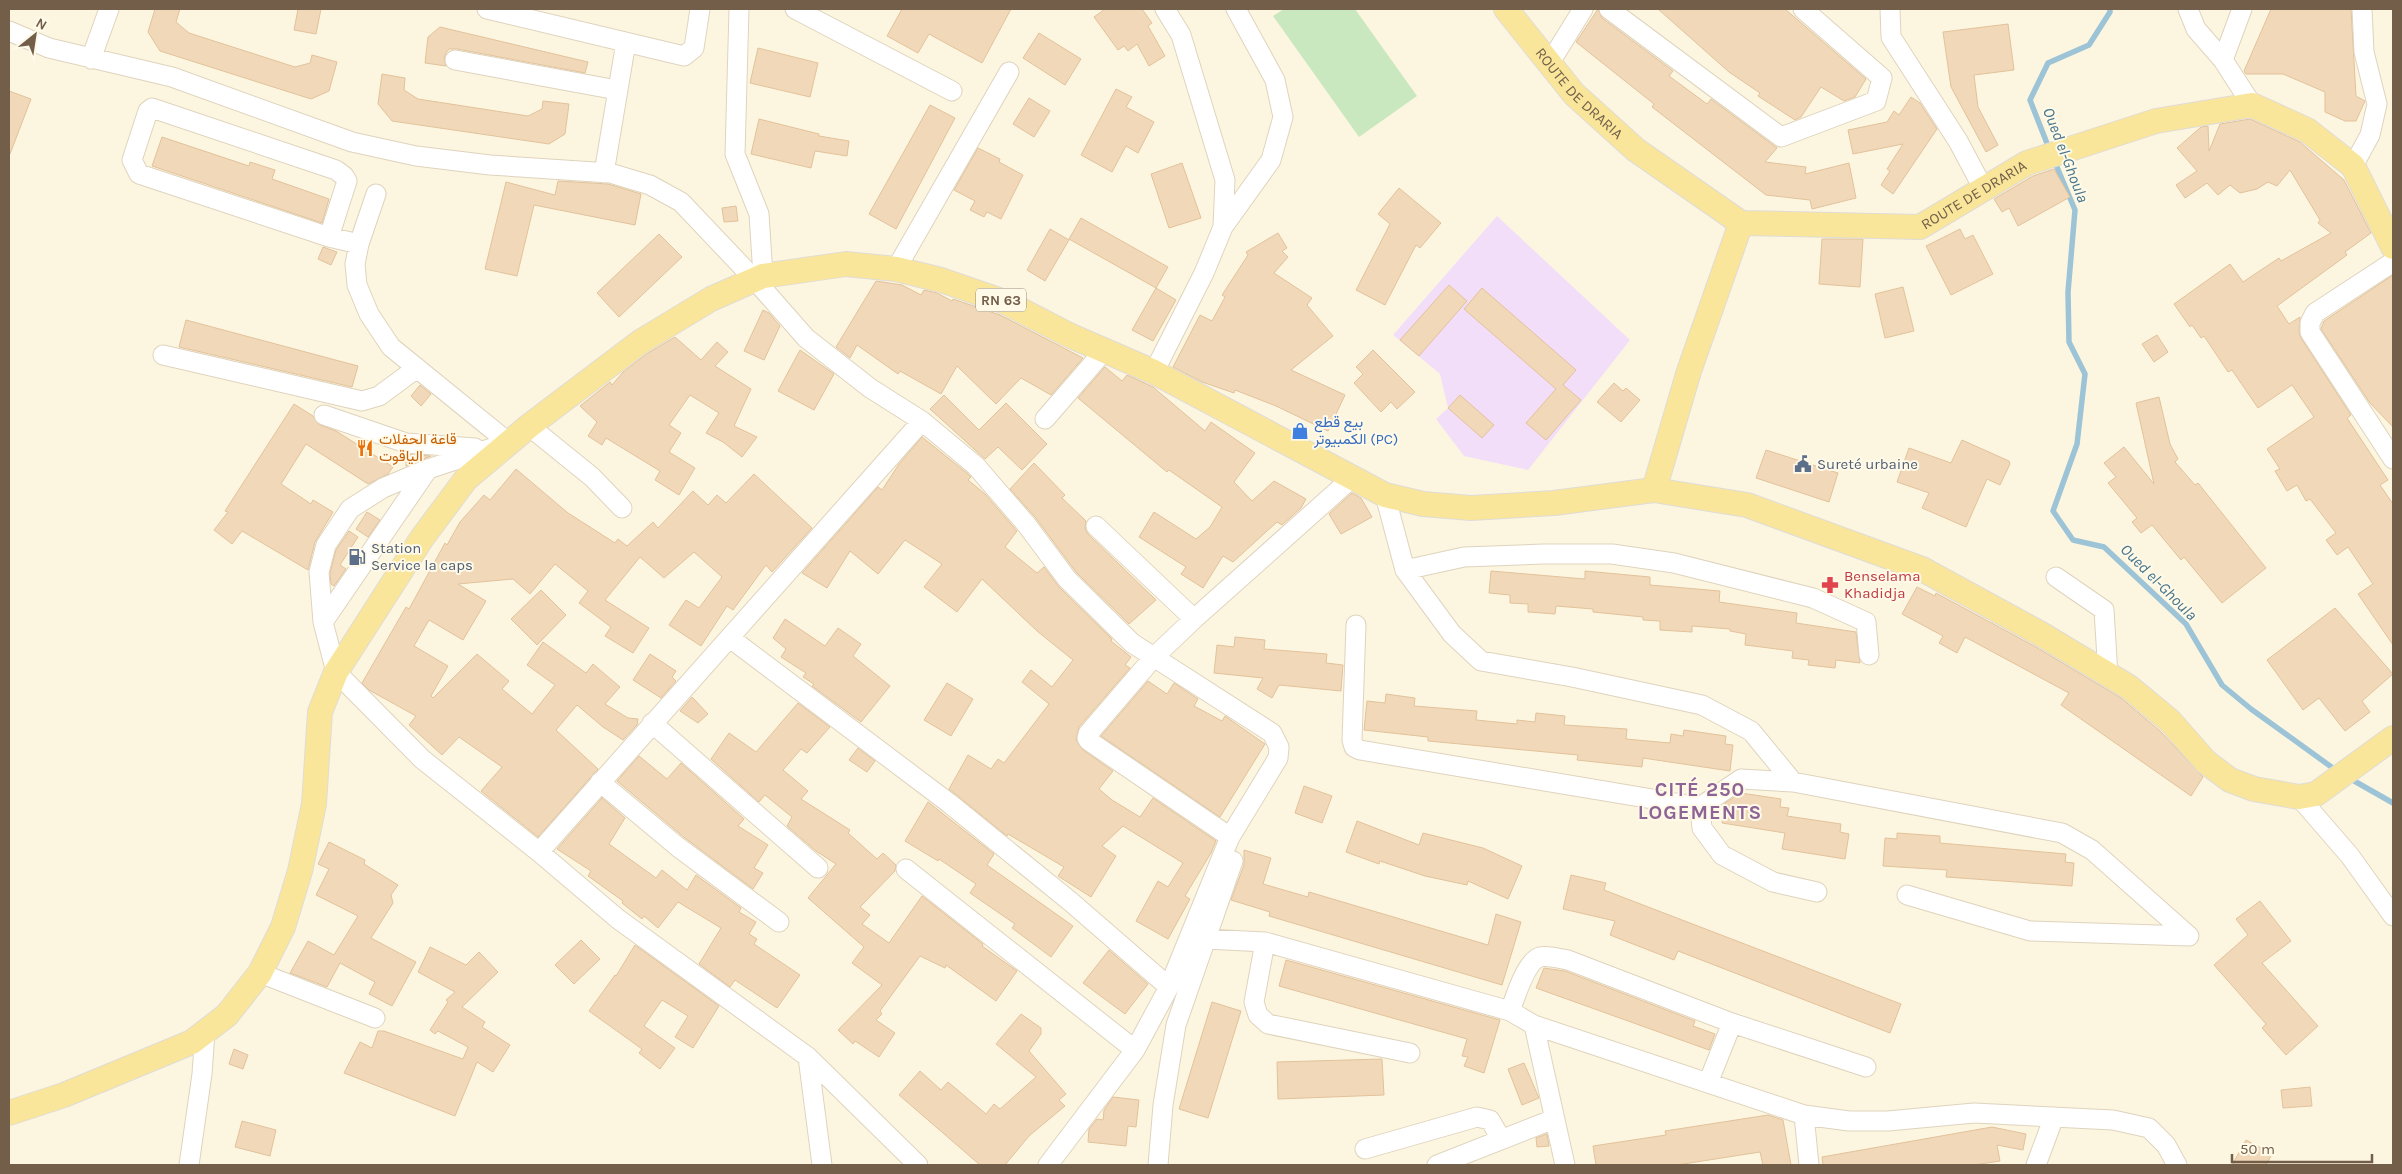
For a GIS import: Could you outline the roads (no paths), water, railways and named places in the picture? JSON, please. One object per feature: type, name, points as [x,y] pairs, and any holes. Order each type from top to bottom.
[{"type":"main road","name":"ROUTE DE DRARIA","points":[[1506,9],[1574,94],[1636,150],[1741,223],[1920,227],[2027,163],[2156,121],[2252,105]]},
{"type":"main road","points":[[2252,105],[2307,130],[2353,166],[2393,247]]},
{"type":"main road","points":[[1654,490],[1690,371],[1741,223]]},
{"type":"main road","name":"RN 63","points":[[9,1113],[64,1094],[192,1042],[227,1015],[260,973],[283,927],[300,871],[314,804],[320,712],[336,672],[422,538],[466,479],[500,446],[640,342],[711,298],[759,278],[846,264],[896,269],[941,280],[1005,302],[1104,351],[1154,372],[1385,495],[1423,504],[1471,508],[1554,503],[1654,490],[1747,505],[1922,569],[2041,634],[2129,687],[2170,721],[2206,762],[2230,780],[2254,788],[2307,796]]},
{"type":"main road","points":[[2307,796],[2354,767],[2393,738]]},
{"type":"street","points":[[91,59],[109,9]]},
{"type":"street","points":[[487,9],[684,56],[694,48],[700,9]]},
{"type":"street","points":[[739,9],[734,154],[759,214],[759,278]]},
{"type":"street","points":[[795,9],[952,91]]},
{"type":"street","points":[[1165,9],[1181,35],[1225,180],[1223,227]]},
{"type":"street","points":[[1154,372],[1204,273],[1223,227],[1271,160],[1283,117],[1275,80],[1236,9]]},
{"type":"street","points":[[1549,64],[1583,9]]},
{"type":"street","points":[[1609,9],[1781,137],[1876,102],[1882,78]]},
{"type":"street","points":[[1803,9],[1882,78]]},
{"type":"street","points":[[1890,9],[1891,37],[1958,141],[1983,188]]},
{"type":"street","points":[[2188,9],[2196,29],[2223,60],[2252,105]]},
{"type":"street","points":[[2223,60],[2242,9]]},
{"type":"street","points":[[2353,166],[2370,135],[2376,104],[2364,52],[2362,9]]},
{"type":"street","points":[[9,31],[50,48],[172,77],[352,142],[416,156],[490,165],[604,173],[650,186],[681,202],[759,278],[806,338],[870,388],[922,421],[976,466],[1026,524],[1066,579],[1132,643],[1272,733],[1280,746],[1278,758],[1230,837],[1169,987],[1136,1050],[1048,1165]]},
{"type":"street","points":[[604,173],[626,42]]},
{"type":"street","points":[[455,60],[617,90]]},
{"type":"street","points":[[1882,78],[1910,67]]},
{"type":"street","points":[[896,269],[1009,72]]},
{"type":"street","points":[[329,237],[347,181],[336,170],[152,108],[148,111],[132,160],[139,174],[329,237],[359,244]]},
{"type":"street","points":[[376,194],[359,244],[355,264],[357,285],[369,314],[391,347],[417,368],[500,446]]},
{"type":"street","points":[[2393,262],[2315,313],[2310,323],[2310,332],[2393,459]]},
{"type":"street","points":[[1045,419],[1104,351]]},
{"type":"street","points":[[163,355],[362,401],[379,396],[417,368]]},
{"type":"street","points":[[324,415],[406,444],[500,446]]},
{"type":"street","points":[[539,852],[922,421]]},
{"type":"street","points":[[529,426],[592,477],[622,508]]},
{"type":"street","points":[[500,446],[428,469],[383,488],[350,510],[326,545],[319,572],[323,622],[336,672],[422,759],[539,852],[618,919],[808,1057],[918,1165]]},
{"type":"street","points":[[323,622],[428,469]]},
{"type":"street","points":[[1230,837],[1087,738],[1088,734],[1153,658],[1352,478]]},
{"type":"street","points":[[1385,495],[1405,570],[1452,634],[1481,661],[1609,684],[1702,705],[1751,731],[1794,782]]},
{"type":"street","points":[[1096,526],[1194,619]]},
{"type":"street","points":[[1405,570],[1464,558],[1543,554],[1612,554],[1674,563],[1813,598],[1866,622],[1869,656]]},
{"type":"street","points":[[2056,577],[2104,610],[2108,675]]},
{"type":"street","points":[[1356,624],[1352,740],[1354,747],[1360,750],[1700,807],[1741,779],[1794,782],[2062,833],[2092,850],[2188,936],[2030,931],[1906,895]]},
{"type":"street","points":[[730,638],[950,803],[1071,902],[1169,987]]},
{"type":"street","points":[[652,723],[818,868]]},
{"type":"street","points":[[600,782],[678,848],[779,922]]},
{"type":"street","points":[[2307,796],[2393,916]]},
{"type":"street","points":[[1158,1165],[1163,1105],[1176,1025],[1255,798]]},
{"type":"street","points":[[1700,807],[1702,828],[1722,854],[1773,882],[1817,892]]},
{"type":"street","points":[[906,869],[1136,1050]]},
{"type":"street","points":[[1206,939],[1265,942],[1510,1011],[1534,1025],[1804,1115],[1849,1121],[1888,1121],[1974,1113],[2112,1120],[2149,1128],[2166,1145],[2177,1165]]},
{"type":"street","points":[[1265,942],[1254,1002],[1258,1015],[1268,1024],[1410,1053]]},
{"type":"street","points":[[1510,1011],[1525,973],[1534,960],[1542,956],[1568,960],[1732,1023],[1866,1067]]},
{"type":"street","points":[[260,973],[375,1018]]},
{"type":"street","points":[[1708,1083],[1732,1023]]},
{"type":"street","points":[[1534,1025],[1565,1165]]},
{"type":"street","points":[[189,1165],[202,1074],[205,1032]]},
{"type":"street","points":[[808,1057],[822,1165]]},
{"type":"street","points":[[1804,1115],[1808,1165]]},
{"type":"street","points":[[1365,1149],[1477,1116],[1490,1120],[1501,1139]]},
{"type":"street","points":[[2036,1165],[2054,1117]]},
{"type":"street","points":[[1437,1165],[1554,1119]]},
{"type":"waterway","name":"Oued el-Ghoula","points":[[2050,151],[2030,100],[2048,63],[2089,45],[2110,12],[2110,9]]},
{"type":"waterway","name":"Oued el-Ghoula","points":[[2054,160],[2075,210],[2068,292],[2069,342],[2085,374],[2077,444],[2053,511],[2073,540],[2104,547],[2186,624],[2222,685],[2251,709],[2337,771]]},
{"type":"waterway","name":"Oued el-Ghoula","points":[[2349,778],[2393,803]]},
{"type":"place","name":"بيع قطع الكمبيوتر (PC)","points":[[1300,431]]},
{"type":"place","name":"قاعة الحفلات الياقوت","points":[[365,448]]},
{"type":"place","name":"Sureté urbaine","points":[[1803,464]]},
{"type":"place","name":"Station Service la caps","points":[[357,557]]},
{"type":"place","name":"Benselama Khadidja","points":[[1830,585]]},
{"type":"district","name":"CITÉ 250 LOGEMENTS","points":[[1700,800]]}]
